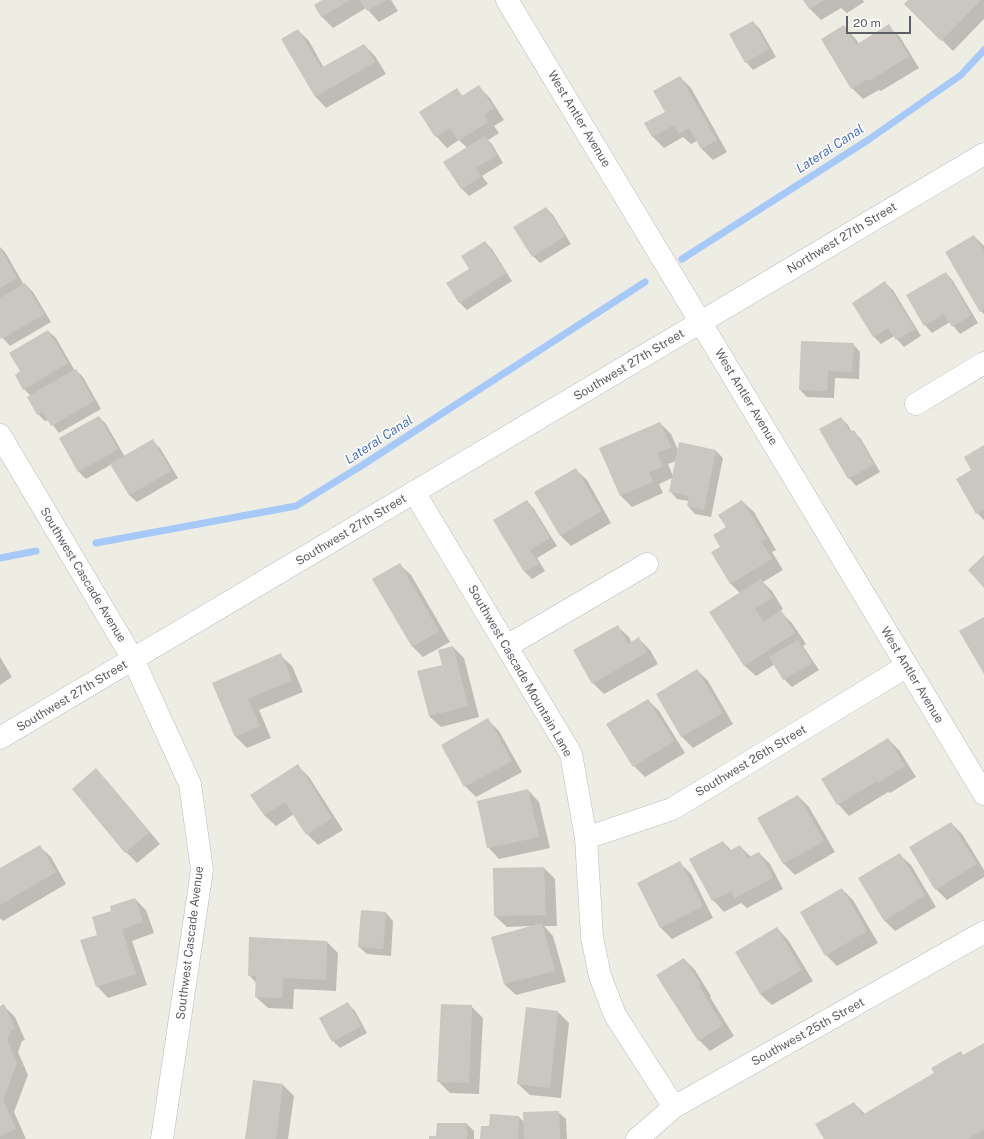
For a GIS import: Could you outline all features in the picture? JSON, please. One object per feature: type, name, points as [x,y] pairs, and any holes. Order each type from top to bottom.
[{"type":"street","name":"West Antler Avenue","points":[[507,0],[984,794]]},
{"type":"street","name":"Northwest 27th Street","points":[[701,322],[984,154]]},
{"type":"street","name":"Southwest 27th Street","points":[[0,738],[701,322]]},
{"type":"street","points":[[916,404],[984,363]]},
{"type":"street","name":"Southwest Cascade Avenue","points":[[0,435],[133,659],[190,784],[202,870],[162,1139]]},
{"type":"street","name":"Southwest Cascade Mountain Lane","points":[[414,492],[572,754],[586,838],[592,937],[600,976],[615,1015],[674,1107]]},
{"type":"street","points":[[507,646],[647,564]]},
{"type":"street","name":"Southwest 26th Street","points":[[586,838],[672,809],[907,666]]},
{"type":"street","name":"Southwest 25th Street","points":[[637,1139],[674,1107],[984,932]]},
{"type":"building","points":[[322,0],[350,0],[321,17],[314,5]]},
{"type":"building","points":[[360,0],[386,0],[367,11]]},
{"type":"building","points":[[803,0],[824,0],[809,9]]},
{"type":"building","points":[[908,0],[981,0],[941,41],[904,4]]},
{"type":"building","points":[[753,21],[769,49],[745,63],[729,34]]},
{"type":"building","points":[[889,24],[909,56],[869,81],[867,79],[851,89],[821,39],[844,25],[856,45]]},
{"type":"building","points":[[298,29],[321,68],[364,44],[375,62],[315,97],[281,39]]},
{"type":"building","points":[[680,76],[717,140],[701,149],[689,128],[679,134],[674,125],[652,137],[644,123],[665,112],[653,91]]},
{"type":"building","points":[[479,85],[494,108],[484,115],[488,122],[458,141],[450,128],[435,137],[419,112],[457,88],[462,96]]},
{"type":"building","points":[[485,136],[497,155],[476,168],[481,177],[461,189],[443,162]]},
{"type":"building","points":[[546,207],[565,236],[532,257],[513,227]]},
{"type":"building","points":[[974,235],[984,251],[984,309],[980,312],[945,252]]},
{"type":"building","points":[[485,241],[506,273],[459,303],[446,283],[469,269],[461,256]]},
{"type":"building","points":[[0,248],[17,278],[0,288]]},
{"type":"building","points":[[946,272],[971,315],[952,327],[944,314],[924,326],[906,295]]},
{"type":"building","points":[[885,281],[915,329],[896,340],[888,328],[873,337],[852,303]]},
{"type":"building","points":[[25,283],[44,314],[1,339],[0,298]]},
{"type":"building","points":[[48,330],[68,363],[23,390],[15,375],[20,371],[9,353]]},
{"type":"building","points":[[801,341],[854,343],[852,372],[828,371],[827,391],[799,390]]},
{"type":"building","points":[[76,369],[94,401],[51,426],[43,412],[37,415],[27,397]]},
{"type":"building","points":[[99,416],[118,449],[78,472],[59,438]]},
{"type":"building","points":[[841,417],[850,432],[854,430],[874,464],[848,479],[819,429]]},
{"type":"building","points":[[660,422],[671,447],[657,453],[663,466],[649,472],[653,482],[620,496],[599,448]]},
{"type":"building","points":[[153,439],[171,471],[129,495],[110,464]]},
{"type":"building","points":[[679,442],[716,450],[704,510],[687,506],[689,496],[669,492]]},
{"type":"building","points":[[984,445],[984,509],[976,514],[956,479],[971,470],[964,457]]},
{"type":"building","points":[[576,468],[601,511],[560,536],[534,492]]},
{"type":"building","points":[[527,500],[550,538],[530,550],[539,564],[524,572],[493,520]]},
{"type":"building","points":[[742,500],[766,538],[761,541],[772,559],[730,584],[711,552],[720,547],[713,535],[726,527],[718,515]]},
{"type":"building","points":[[984,555],[984,588],[968,570]]},
{"type":"building","points":[[400,563],[439,631],[412,647],[372,579]]},
{"type":"building","points":[[761,579],[773,597],[755,609],[764,622],[781,610],[795,633],[744,666],[709,612]]},
{"type":"building","points":[[984,617],[984,674],[959,631]]},
{"type":"building","points":[[618,625],[628,644],[639,637],[647,652],[592,684],[573,650]]},
{"type":"building","points":[[798,640],[812,663],[783,680],[769,657]]},
{"type":"building","points":[[453,646],[468,706],[429,716],[417,671],[442,665],[438,650]]},
{"type":"building","points":[[281,653],[292,680],[248,699],[260,726],[235,737],[212,683]]},
{"type":"building","points":[[697,669],[723,713],[681,737],[656,694]]},
{"type":"building","points":[[648,699],[674,741],[633,767],[606,724]]},
{"type":"building","points":[[488,718],[512,761],[464,787],[441,745]]},
{"type":"building","points":[[888,738],[905,766],[878,783],[877,781],[837,805],[821,779]]},
{"type":"building","points":[[298,764],[332,818],[306,835],[285,802],[264,815],[250,795]]},
{"type":"building","points":[[96,768],[150,832],[125,853],[72,789]]},
{"type":"building","points":[[528,789],[539,837],[487,848],[477,801]]},
{"type":"building","points":[[798,795],[824,841],[783,864],[757,818]]},
{"type":"building","points":[[951,822],[977,864],[935,890],[909,847]]},
{"type":"building","points":[[723,841],[729,851],[740,845],[747,858],[759,852],[773,878],[735,898],[731,891],[712,901],[689,859]]},
{"type":"building","points":[[40,845],[56,872],[0,905],[0,868]]},
{"type":"building","points":[[900,853],[925,895],[884,921],[858,878]]},
{"type":"building","points":[[680,861],[703,906],[660,928],[637,883]]},
{"type":"building","points":[[544,867],[546,915],[494,916],[493,868]]},
{"type":"building","points":[[842,888],[867,931],[825,956],[800,912]]},
{"type":"building","points":[[135,898],[143,922],[122,929],[136,974],[96,987],[80,940],[97,935],[92,917],[111,911],[110,906]]},
{"type":"building","points":[[361,910],[386,912],[383,949],[358,947]]},
{"type":"building","points":[[542,923],[555,971],[504,984],[491,937]]},
{"type":"building","points":[[777,927],[802,970],[760,994],[735,952]]},
{"type":"building","points":[[249,937],[327,941],[326,980],[283,978],[282,998],[255,997],[256,976],[248,976]]},
{"type":"building","points":[[684,958],[723,1025],[698,1041],[656,975]]},
{"type":"building","points":[[348,1002],[361,1026],[332,1042],[319,1018]]},
{"type":"building","points":[[4,1004],[15,1029],[11,1030],[7,1040],[17,1063],[3,1100],[16,1129],[0,1136],[0,1006]]},
{"type":"building","points":[[441,1004],[472,1005],[469,1083],[437,1082]]},
{"type":"building","points":[[526,1007],[558,1011],[550,1088],[517,1084]]},
{"type":"building","points":[[984,1043],[984,1129],[967,1139],[824,1139],[815,1124],[854,1102],[862,1115],[934,1073],[931,1068],[961,1051],[963,1055]]},
{"type":"building","points":[[253,1080],[283,1084],[276,1139],[245,1139]]},
{"type":"building","points":[[559,1111],[560,1139],[524,1139],[523,1112]]},
{"type":"building","points":[[490,1114],[519,1116],[518,1139],[480,1139],[481,1126],[489,1126]]},
{"type":"building","points":[[437,1123],[467,1123],[467,1139],[429,1139],[429,1136],[436,1136]]},
{"type":"waterway","name":"Lateral Canal","points":[[682,259],[868,140],[961,75],[984,50]]},
{"type":"waterway","name":"Lateral Canal","points":[[96,543],[296,506],[361,466],[645,282]]},
{"type":"waterway","name":"Lateral Canal","points":[[0,558],[36,551]]}]
